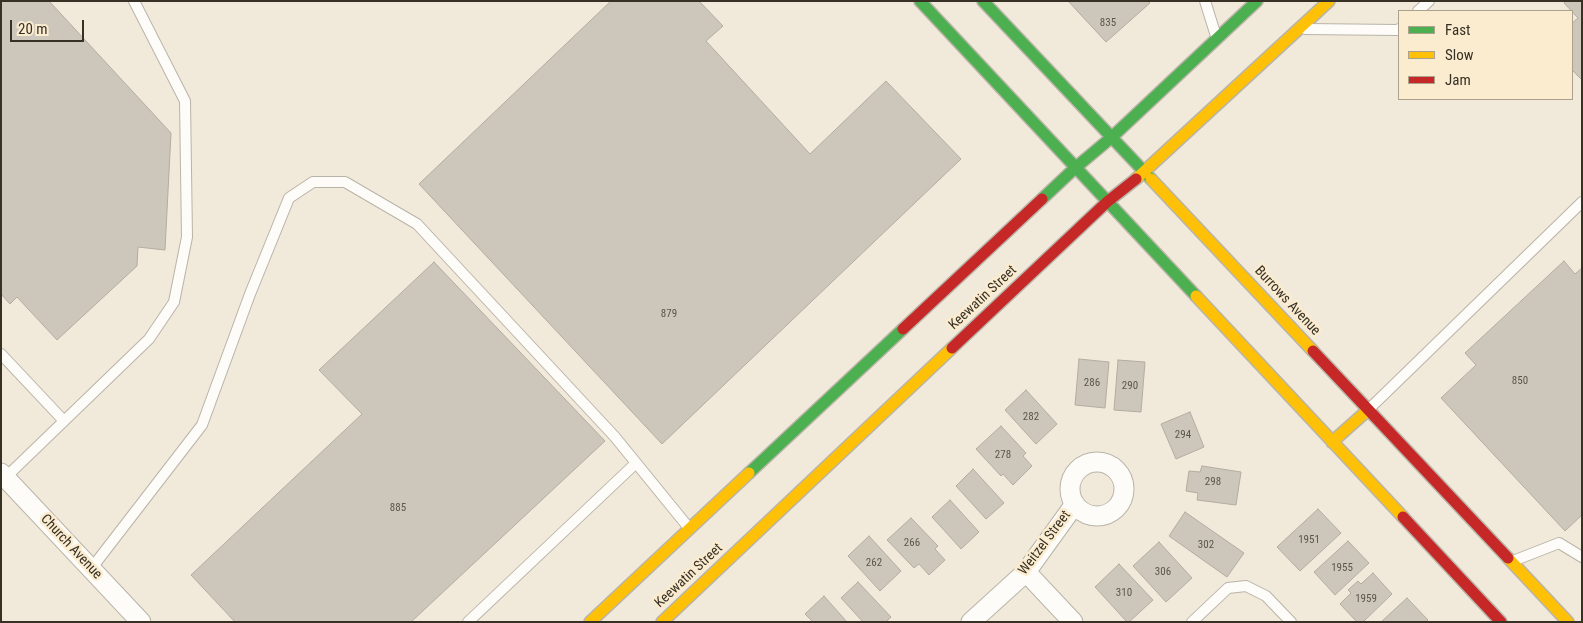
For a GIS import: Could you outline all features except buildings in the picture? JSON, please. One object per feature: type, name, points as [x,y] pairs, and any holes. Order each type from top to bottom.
[{"type":"main road","points":[[920,1],[1074,168],[1501,622]]},
{"type":"main road","name":"Burrows Avenue","points":[[983,1],[1568,622]]},
{"type":"main road","points":[[590,622],[1074,168],[1112,137],[1257,1]]},
{"type":"main road","name":"Keewatin Street","points":[[662,622],[1107,202],[1145,172],[1329,1]]},
{"type":"main road","points":[[1332,442],[1368,410]]},
{"type":"street","name":"Church Avenue","points":[[3,475],[141,622]]},
{"type":"street","name":"Weitzel Street","points":[[971,622],[1026,572],[1075,504]]},
{"type":"street","points":[[1026,572],[1073,622]]},
{"type":"lane","points":[[3,475],[64,421],[149,338],[174,302],[187,236],[185,101],[134,1]]},
{"type":"lane","points":[[1205,1],[1217,39]]},
{"type":"lane","points":[[1419,10],[1429,1]]},
{"type":"lane","points":[[1299,29],[1398,30]]},
{"type":"lane","points":[[91,569],[202,425],[250,294],[289,198],[314,182],[345,182],[418,224],[615,437],[689,529]]},
{"type":"lane","points":[[1368,410],[1582,202]]},
{"type":"lane","points":[[1,354],[64,421]]},
{"type":"lane","points":[[468,622],[636,464]]},
{"type":"lane","points":[[1512,562],[1560,543],[1582,557]]},
{"type":"lane","points":[[1192,622],[1228,588],[1246,586],[1266,596],[1291,622]]},
{"type":"traffic: fast","points":[[920,1],[1196,296]]},
{"type":"traffic: fast","points":[[983,1],[1151,179]]},
{"type":"traffic: fast","points":[[1042,199],[1112,137],[1257,1]]},
{"type":"traffic: fast","points":[[749,473],[903,329]]},
{"type":"traffic: slow","points":[[1136,179],[1329,1]]},
{"type":"traffic: slow","points":[[1151,179],[1313,351]]},
{"type":"traffic: slow","points":[[1196,296],[1403,517]]},
{"type":"traffic: slow","points":[[662,622],[952,348]]},
{"type":"traffic: slow","points":[[1332,442],[1368,410]]},
{"type":"traffic: slow","points":[[590,622],[749,473]]},
{"type":"traffic: slow","points":[[1508,558],[1568,622]]},
{"type":"traffic: jam","points":[[952,348],[1107,202],[1136,179]]},
{"type":"traffic: jam","points":[[903,329],[1042,199]]},
{"type":"traffic: jam","points":[[1313,351],[1508,558]]},
{"type":"traffic: jam","points":[[1403,517],[1501,622]]}]
